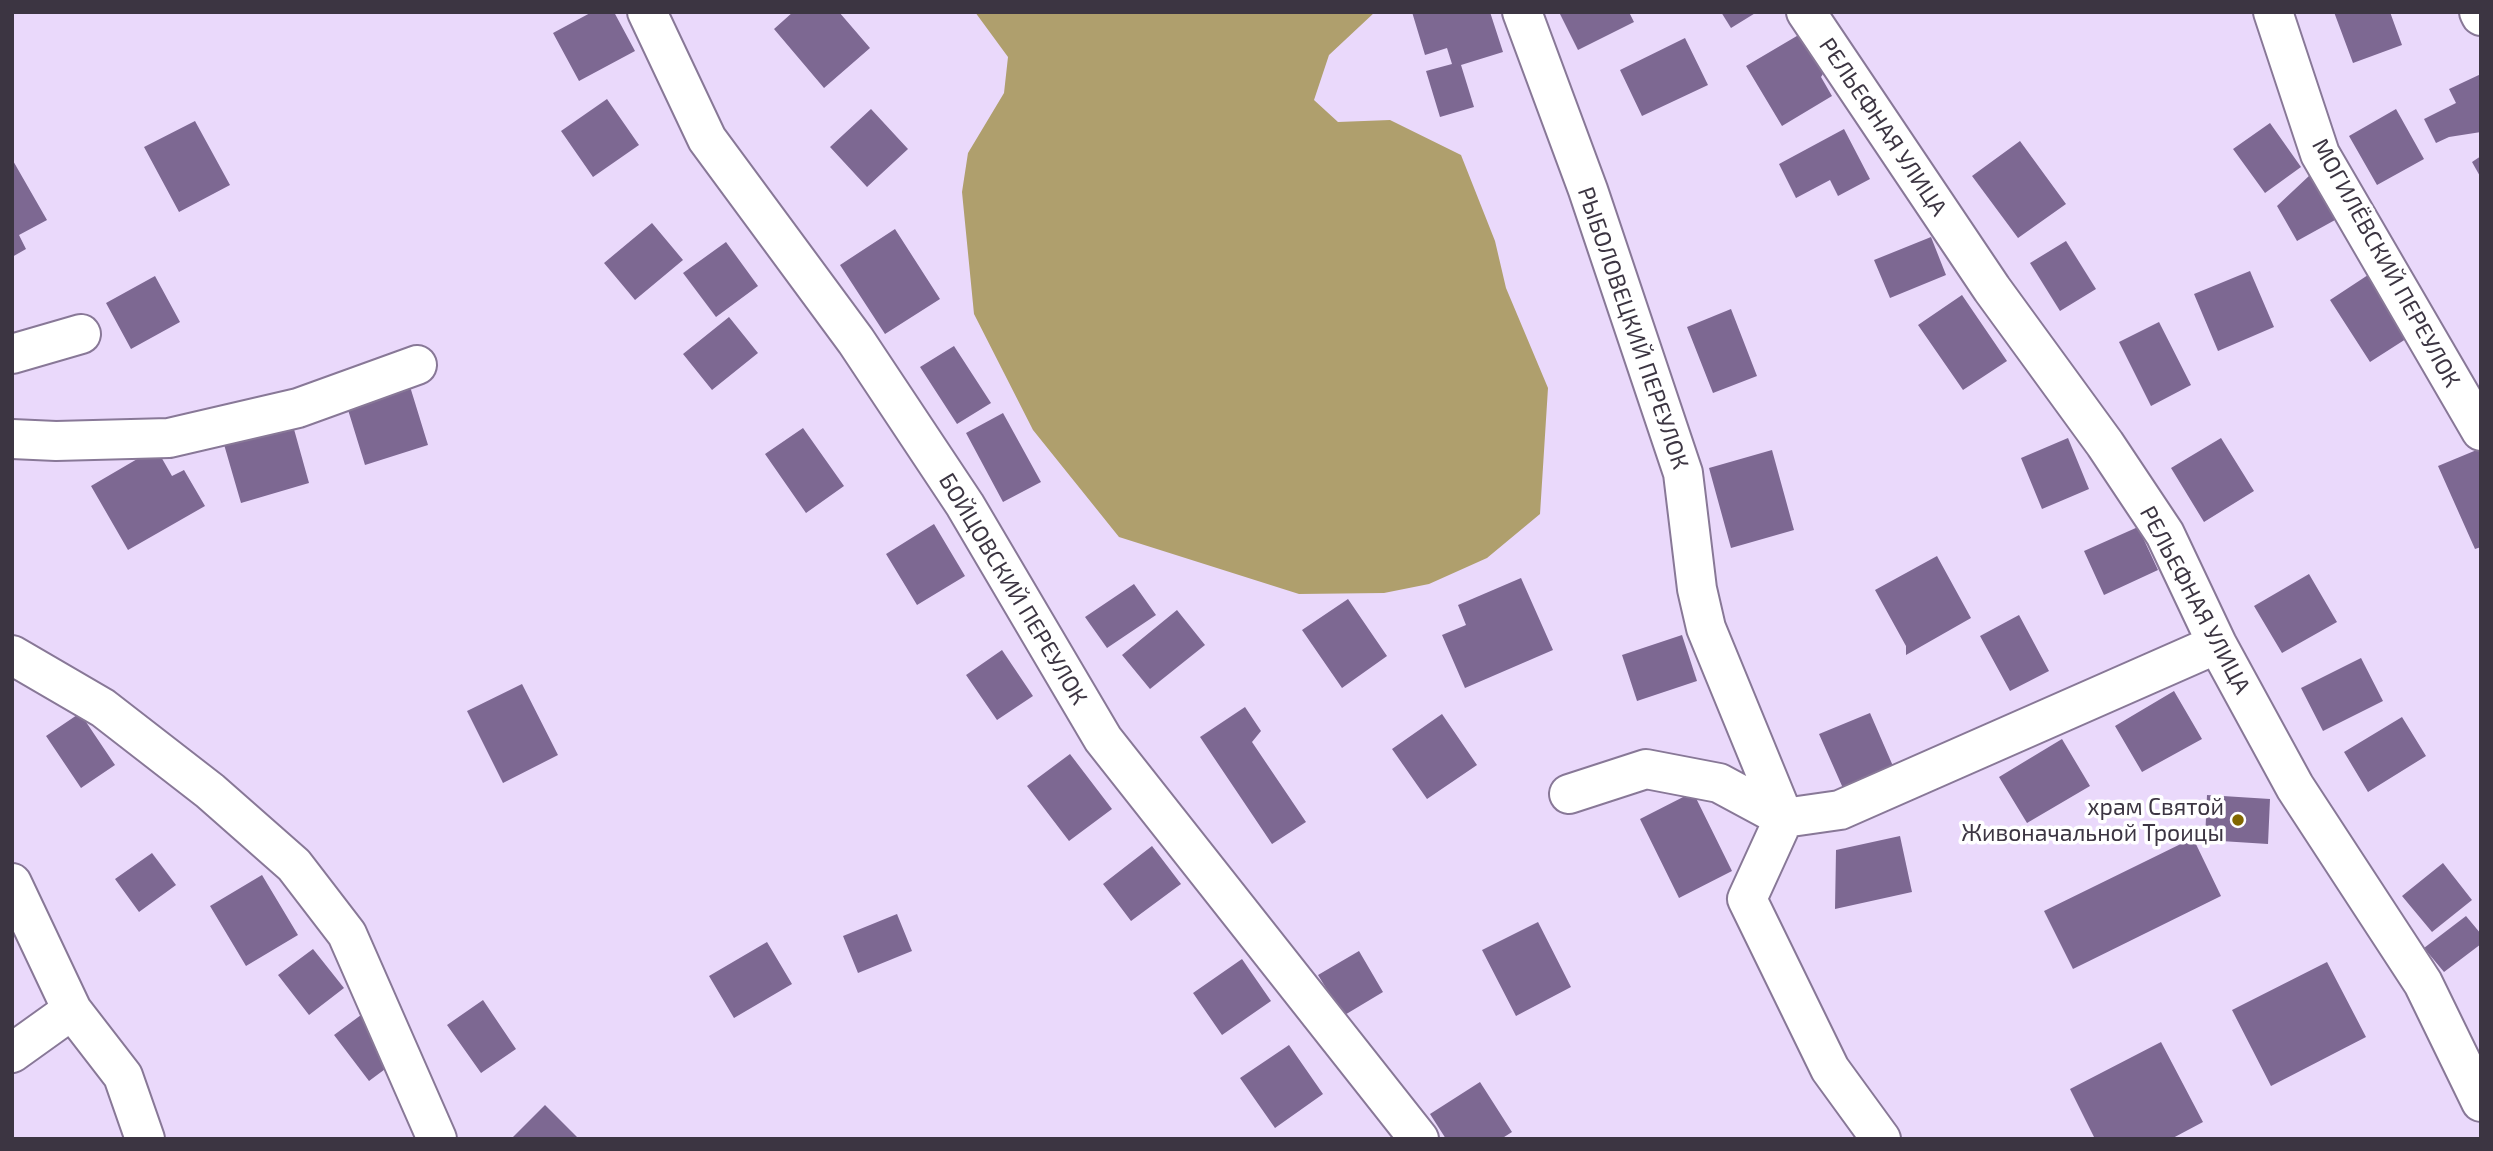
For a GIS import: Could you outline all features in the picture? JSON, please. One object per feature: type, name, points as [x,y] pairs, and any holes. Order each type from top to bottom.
[{"type":"street","name":"БОЙЦОВСКИЙ ПЕРЕУЛОК","points":[[648,12],[707,139],[856,341],[965,505],[1103,739],[1419,1139]]},
{"type":"street","name":"РЫБОЛОВЕЦКИЙ ПЕРЕУЛОК","points":[[1522,12],[1587,190],[1683,473],[1698,589],[1706,628],[1784,818]]},
{"type":"street","name":"РЕЛЬЕФНАЯ УЛИЦА","points":[[1807,12],[1992,289],[2105,444],[2165,534],[2217,644],[2295,787],[2423,983],[2481,1102]]},
{"type":"street","name":"МОГИЛЁВСКИЙ ПЕРЕУЛОК","points":[[2273,12],[2320,154],[2481,431]]},
{"type":"street","points":[[12,354],[81,334]]},
{"type":"street","points":[[12,439],[169,438],[298,408],[417,366]]},
{"type":"street","points":[[1569,794],[1646,769],[1719,783],[1784,818],[1840,810],[2217,644]]},
{"type":"street","points":[[12,655],[103,708],[211,791],[294,864],[347,934],[437,1139]]},
{"type":"street","points":[[1784,818],[1747,899],[1830,1069],[1881,1139]]},
{"type":"street","points":[[12,883],[72,1010],[123,1076],[145,1139]]},
{"type":"street","points":[[12,1053],[72,1010]]},
{"type":"shaded area","points":[[975,12],[1375,12],[1329,55],[1314,100],[1338,122],[1390,120],[1461,155],[1495,241],[1506,288],[1548,388],[1540,514],[1487,558],[1429,584],[1384,593],[1299,594],[1119,537],[1033,430],[974,314],[962,192],[968,153],[1004,93],[1008,57]]},
{"type":"building","points":[[592,12],[614,12],[635,51],[579,81],[553,33]]},
{"type":"building","points":[[793,12],[839,12],[870,48],[824,88],[774,29]]},
{"type":"building","points":[[1412,12],[1490,12],[1503,52],[1461,65],[1474,107],[1440,117],[1426,71],[1452,64],[1447,48],[1425,55]]},
{"type":"building","points":[[1559,12],[1629,12],[1634,22],[1578,50]]},
{"type":"building","points":[[1721,12],[1757,12],[1731,28]]},
{"type":"building","points":[[2334,12],[2390,12],[2402,45],[2353,63]]},
{"type":"building","points":[[1807,30],[1828,66],[1821,77],[1832,96],[1782,126],[1746,66]]},
{"type":"building","points":[[1685,38],[1708,85],[1642,116],[1620,70]]},
{"type":"building","points":[[2481,74],[2481,132],[2449,137],[2436,143],[2424,119],[2456,103],[2449,89]]},
{"type":"building","points":[[607,99],[639,145],[593,177],[561,131]]},
{"type":"building","points":[[871,109],[908,149],[867,187],[830,147]]},
{"type":"building","points":[[2396,109],[2424,159],[2377,185],[2349,136]]},
{"type":"building","points":[[195,121],[230,185],[179,212],[144,147]]},
{"type":"building","points":[[2270,123],[2301,167],[2265,193],[2233,149]]},
{"type":"building","points":[[1844,129],[1870,179],[1838,196],[1830,180],[1796,198],[1779,164]]},
{"type":"building","points":[[2020,141],[2066,204],[2018,238],[1972,176]]},
{"type":"building","points":[[2481,156],[2481,178],[2472,162]]},
{"type":"building","points":[[12,159],[47,220],[19,235],[26,249],[12,257]]},
{"type":"building","points":[[2310,175],[2335,220],[2297,241],[2277,206]]},
{"type":"building","points":[[652,223],[683,260],[635,300],[604,263]]},
{"type":"building","points":[[895,229],[940,299],[885,334],[840,265]]},
{"type":"building","points":[[1931,237],[1946,275],[1890,298],[1874,260]]},
{"type":"building","points":[[2066,241],[2096,289],[2060,311],[2030,263]]},
{"type":"building","points":[[726,242],[758,286],[716,317],[683,273]]},
{"type":"building","points":[[2250,271],[2274,327],[2218,351],[2194,294]]},
{"type":"building","points":[[2368,275],[2409,337],[2370,362],[2330,300]]},
{"type":"building","points":[[155,276],[180,322],[131,349],[106,303]]},
{"type":"building","points":[[1962,295],[2007,361],[1963,390],[1918,325]]},
{"type":"building","points":[[1731,309],[1757,376],[1713,393],[1687,327]]},
{"type":"building","points":[[729,317],[758,353],[712,390],[683,354]]},
{"type":"building","points":[[2159,322],[2191,385],[2151,406],[2119,342]]},
{"type":"building","points":[[954,346],[991,403],[957,424],[920,367]]},
{"type":"building","points":[[408,380],[428,445],[365,465],[345,400]]},
{"type":"building","points":[[1003,413],[1041,482],[1003,502],[966,433]]},
{"type":"building","points":[[292,422],[309,483],[241,503],[223,441]]},
{"type":"building","points":[[803,428],[844,486],[806,513],[765,454]]},
{"type":"building","points":[[2068,438],[2089,489],[2042,509],[2021,458]]},
{"type":"building","points":[[2221,438],[2254,491],[2204,522],[2171,468]]},
{"type":"building","points":[[156,448],[172,476],[184,470],[205,506],[128,550],[91,486]]},
{"type":"building","points":[[2479,449],[2481,547],[2475,549],[2438,466]]},
{"type":"building","points":[[1772,450],[1794,530],[1731,548],[1709,468]]},
{"type":"building","points":[[934,524],[965,576],[917,605],[886,554]]},
{"type":"building","points":[[2138,527],[2158,570],[2104,595],[2084,551]]},
{"type":"building","points":[[1937,556],[1971,618],[1906,655],[1906,646],[1875,590]]},
{"type":"building","points":[[2309,574],[2337,622],[2282,653],[2254,606]]},
{"type":"building","points":[[1521,578],[1553,650],[1465,688],[1442,635],[1466,625],[1458,605]]},
{"type":"building","points":[[1134,584],[1156,615],[1107,648],[1085,617]]},
{"type":"building","points":[[1348,599],[1387,656],[1342,688],[1302,630]]},
{"type":"building","points":[[1177,610],[1205,645],[1150,689],[1122,655]]},
{"type":"building","points":[[2019,615],[2049,671],[2010,691],[1980,636]]},
{"type":"building","points":[[1682,635],[1697,681],[1637,701],[1622,655]]},
{"type":"building","points":[[1002,650],[1033,696],[997,720],[966,675]]},
{"type":"building","points":[[2361,658],[2383,701],[2323,731],[2301,688]]},
{"type":"building","points":[[522,684],[558,755],[503,783],[467,711]]},
{"type":"building","points":[[2174,691],[2202,739],[2142,772],[2115,726]]},
{"type":"building","points":[[1245,707],[1261,731],[1252,742],[1306,822],[1272,844],[1200,737]]},
{"type":"building","points":[[80,713],[115,765],[81,788],[46,736]]},
{"type":"building","points":[[1870,713],[1896,773],[1846,795],[1819,734]]},
{"type":"building","points":[[1442,714],[1477,765],[1427,799],[1392,749]]},
{"type":"building","points":[[2402,717],[2426,756],[2368,792],[2344,752]]},
{"type":"building","points":[[2062,739],[2090,786],[2027,823],[1999,777]]},
{"type":"building","points":[[1070,754],[1112,809],[1069,841],[1027,786]]},
{"type":"building","points":[[1693,792],[1732,871],[1679,898],[1640,819]]},
{"type":"building","name":"храм Святой Живоначальной Троицы","points":[[2207,795],[2270,799],[2268,844],[2205,840]]},
{"type":"building","points":[[1900,836],[1912,892],[1835,909],[1836,850]]},
{"type":"building","points":[[2193,838],[2221,896],[2073,969],[2044,911]]},
{"type":"building","points":[[1152,846],[1181,884],[1131,921],[1103,884]]},
{"type":"building","points":[[152,853],[176,885],[139,912],[115,879]]},
{"type":"building","points":[[2443,863],[2472,900],[2432,932],[2402,896]]},
{"type":"building","points":[[262,875],[298,935],[246,966],[210,906]]},
{"type":"building","points":[[897,914],[912,951],[858,973],[843,936]]},
{"type":"building","points":[[2466,916],[2481,934],[2481,944],[2444,972],[2424,948]]},
{"type":"building","points":[[1538,922],[1571,987],[1516,1016],[1482,950]]},
{"type":"building","points":[[767,942],[792,984],[734,1018],[709,976]]},
{"type":"building","points":[[313,949],[344,988],[309,1015],[278,975]]},
{"type":"building","points":[[1359,951],[1383,992],[1343,1016],[1318,975]]},
{"type":"building","points":[[1242,959],[1271,1001],[1222,1035],[1193,993]]},
{"type":"building","points":[[2327,962],[2366,1037],[2271,1086],[2232,1010]]},
{"type":"building","points":[[483,1000],[516,1049],[481,1073],[447,1025]]},
{"type":"building","points":[[365,1012],[400,1058],[369,1081],[334,1035]]},
{"type":"building","points":[[2161,1042],[2203,1122],[2171,1139],[2095,1139],[2070,1089]]},
{"type":"building","points":[[1289,1045],[1323,1094],[1275,1128],[1240,1078]]},
{"type":"building","points":[[1480,1082],[1512,1132],[1501,1139],[1446,1139],[1430,1114]]},
{"type":"building","points":[[545,1105],[579,1139],[511,1139]]},
{"type":"place","name":"храм Святой Живоначальной Троицы","points":[[2238,820]]}]
